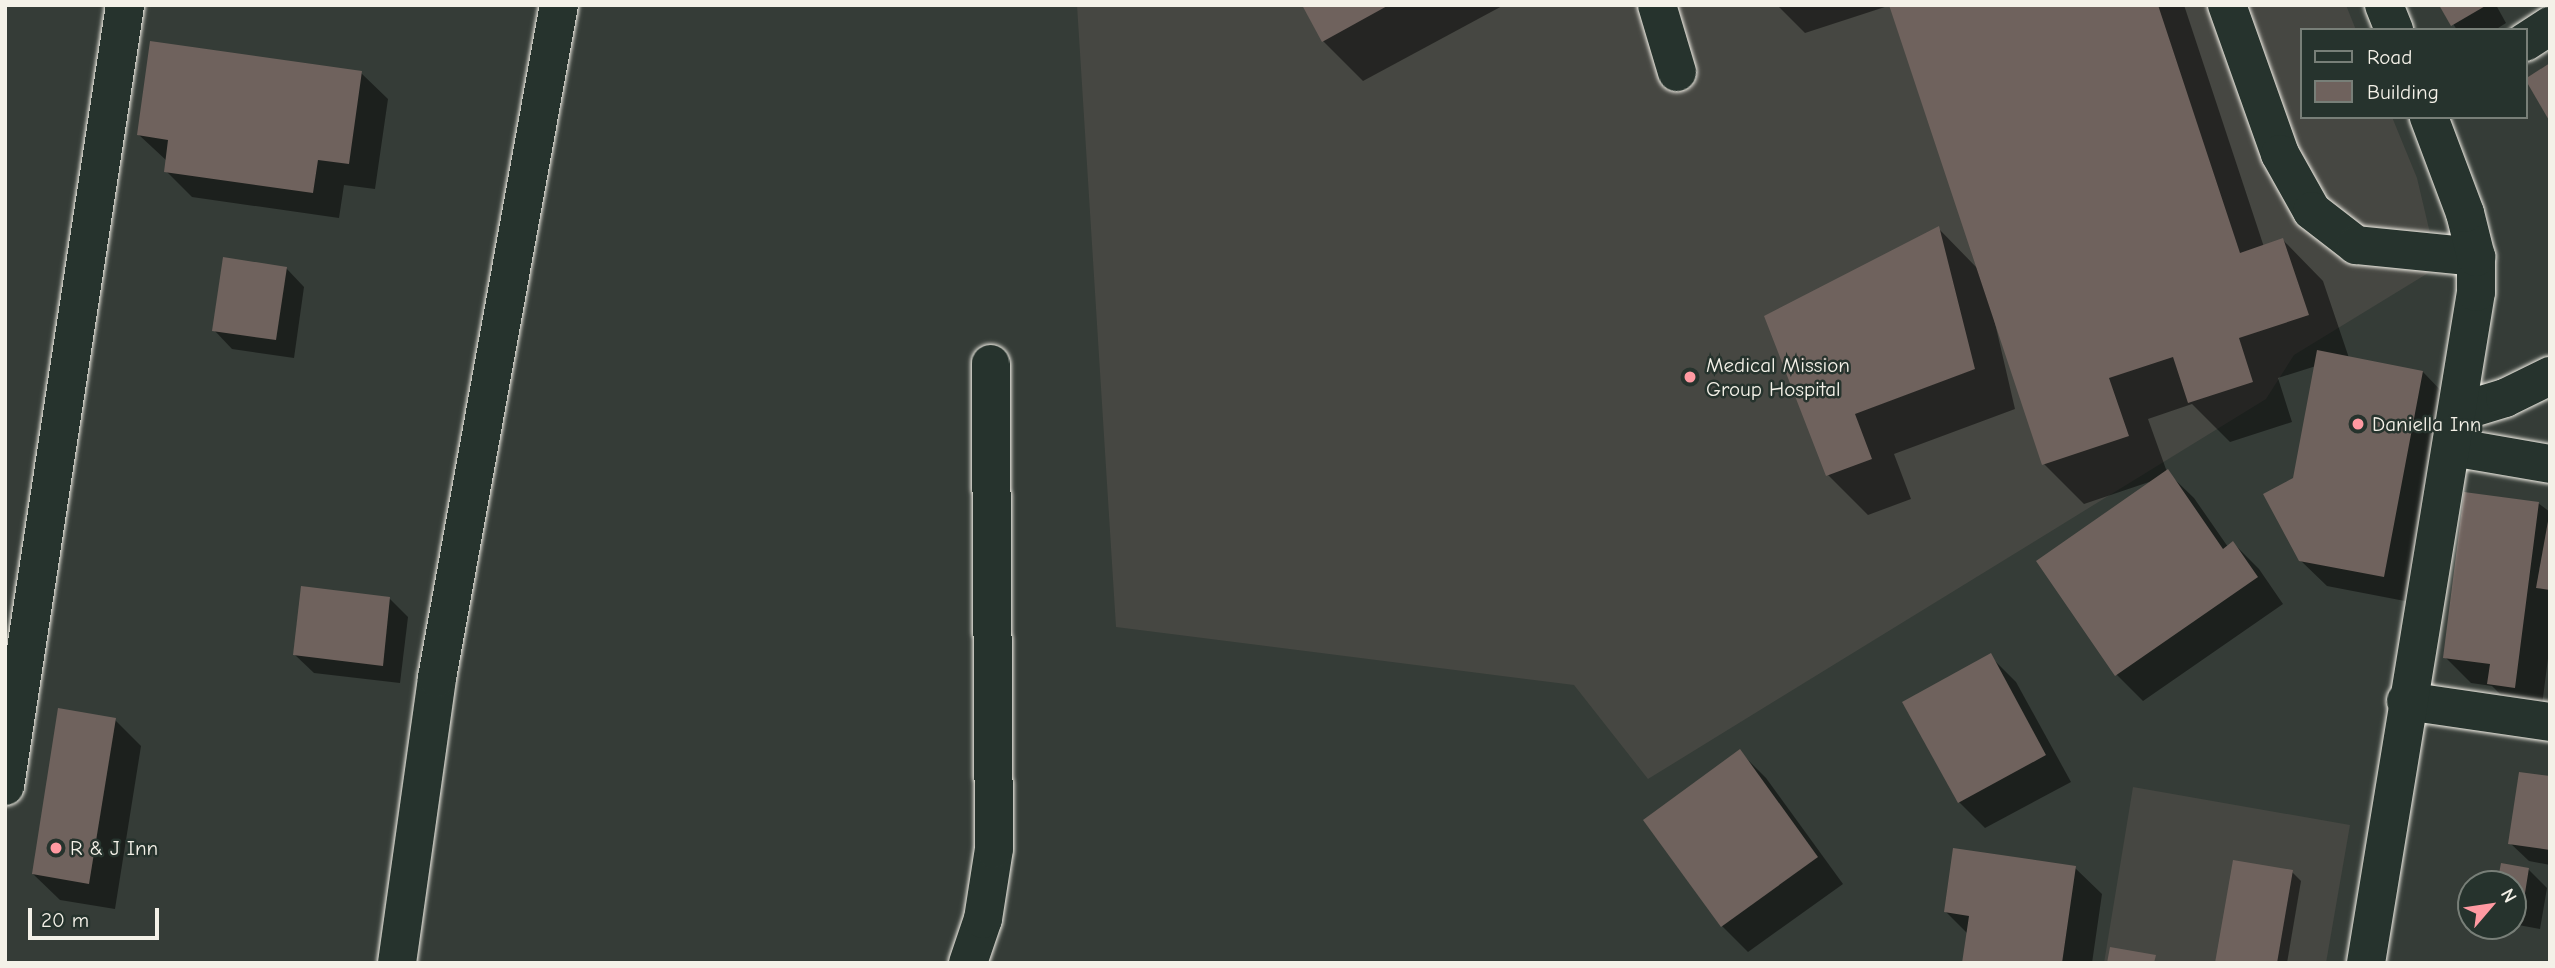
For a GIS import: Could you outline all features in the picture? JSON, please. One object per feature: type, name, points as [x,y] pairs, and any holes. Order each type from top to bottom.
[{"type":"street","points":[[5,786],[125,5]]},
{"type":"street","points":[[397,963],[439,664],[559,5]]},
{"type":"street","points":[[1657,5],[1677,72]]},
{"type":"street","points":[[2227,5],[2280,154],[2312,211],[2356,245],[2476,257]]},
{"type":"street","points":[[2384,5],[2393,28]]},
{"type":"street","points":[[2527,41],[2550,26]]},
{"type":"street","points":[[2366,963],[2406,701],[2456,429],[2476,292],[2476,257],[2465,213],[2431,119]]},
{"type":"street","points":[[968,963],[983,919],[993,849],[991,364]]},
{"type":"street","points":[[2456,429],[2505,398],[2550,376]]},
{"type":"street","points":[[2456,429],[2550,464]]},
{"type":"street","points":[[2406,701],[2550,722]]},
{"type":"shaded area","name":"Medical Mission Group Hospital","points":[[1077,5],[2346,5],[2355,28],[2300,28],[2300,119],[2393,119],[2417,178],[2438,267],[2294,355],[2266,399],[1648,779],[1574,685],[1116,627]]},
{"type":"shaded area","points":[[2133,787],[2350,825],[2326,963],[2104,963]]},
{"type":"building","points":[[1302,5],[1389,5],[1322,42]]},
{"type":"building","points":[[1889,5],[2158,5],[2240,253],[2283,238],[2309,315],[2239,338],[2253,382],[2188,403],[2173,357],[2109,378],[2129,436],[2042,465]]},
{"type":"building","points":[[2439,5],[2487,5],[2451,26]]},
{"type":"building","points":[[150,41],[362,71],[349,164],[318,160],[313,193],[164,172],[168,140],[137,135]]},
{"type":"building","points":[[2550,63],[2550,122],[2527,82],[2527,78]]},
{"type":"building","points":[[1939,226],[1975,369],[1855,414],[1872,459],[1826,476],[1764,316]]},
{"type":"building","points":[[223,257],[287,267],[276,340],[212,331]]},
{"type":"building","name":"Daniella Inn","points":[[2317,350],[2423,371],[2384,577],[2299,561],[2263,494],[2293,478]]},
{"type":"building","points":[[2168,469],[2223,549],[2233,541],[2258,577],[2115,676],[2036,561]]},
{"type":"building","points":[[2464,492],[2539,502],[2515,688],[2487,684],[2490,664],[2443,658]]},
{"type":"building","points":[[2550,510],[2550,590],[2536,588]]},
{"type":"building","points":[[301,586],[390,597],[383,666],[293,655]]},
{"type":"building","points":[[1991,653],[2046,755],[1958,803],[1902,702]]},
{"type":"building","points":[[58,708],[116,718],[89,884],[32,874]]},
{"type":"building","points":[[1740,749],[1818,857],[1721,927],[1643,820]]},
{"type":"building","points":[[2519,772],[2550,776],[2550,850],[2508,844]]},
{"type":"building","points":[[1953,848],[2076,866],[2062,963],[1962,963],[1969,916],[1944,912]]},
{"type":"building","points":[[2233,860],[2293,870],[2277,963],[2215,963]]},
{"type":"building","points":[[2501,863],[2529,868],[2527,881],[2527,870],[2500,870]]},
{"type":"building","points":[[2110,947],[2156,955],[2154,963],[2107,963]]},
{"type":"place","name":"Medical Mission Group Hospital","points":[[1690,377]]},
{"type":"place","name":"Daniella Inn","points":[[2358,424]]},
{"type":"place","name":"R & J Inn","points":[[56,848]]}]
